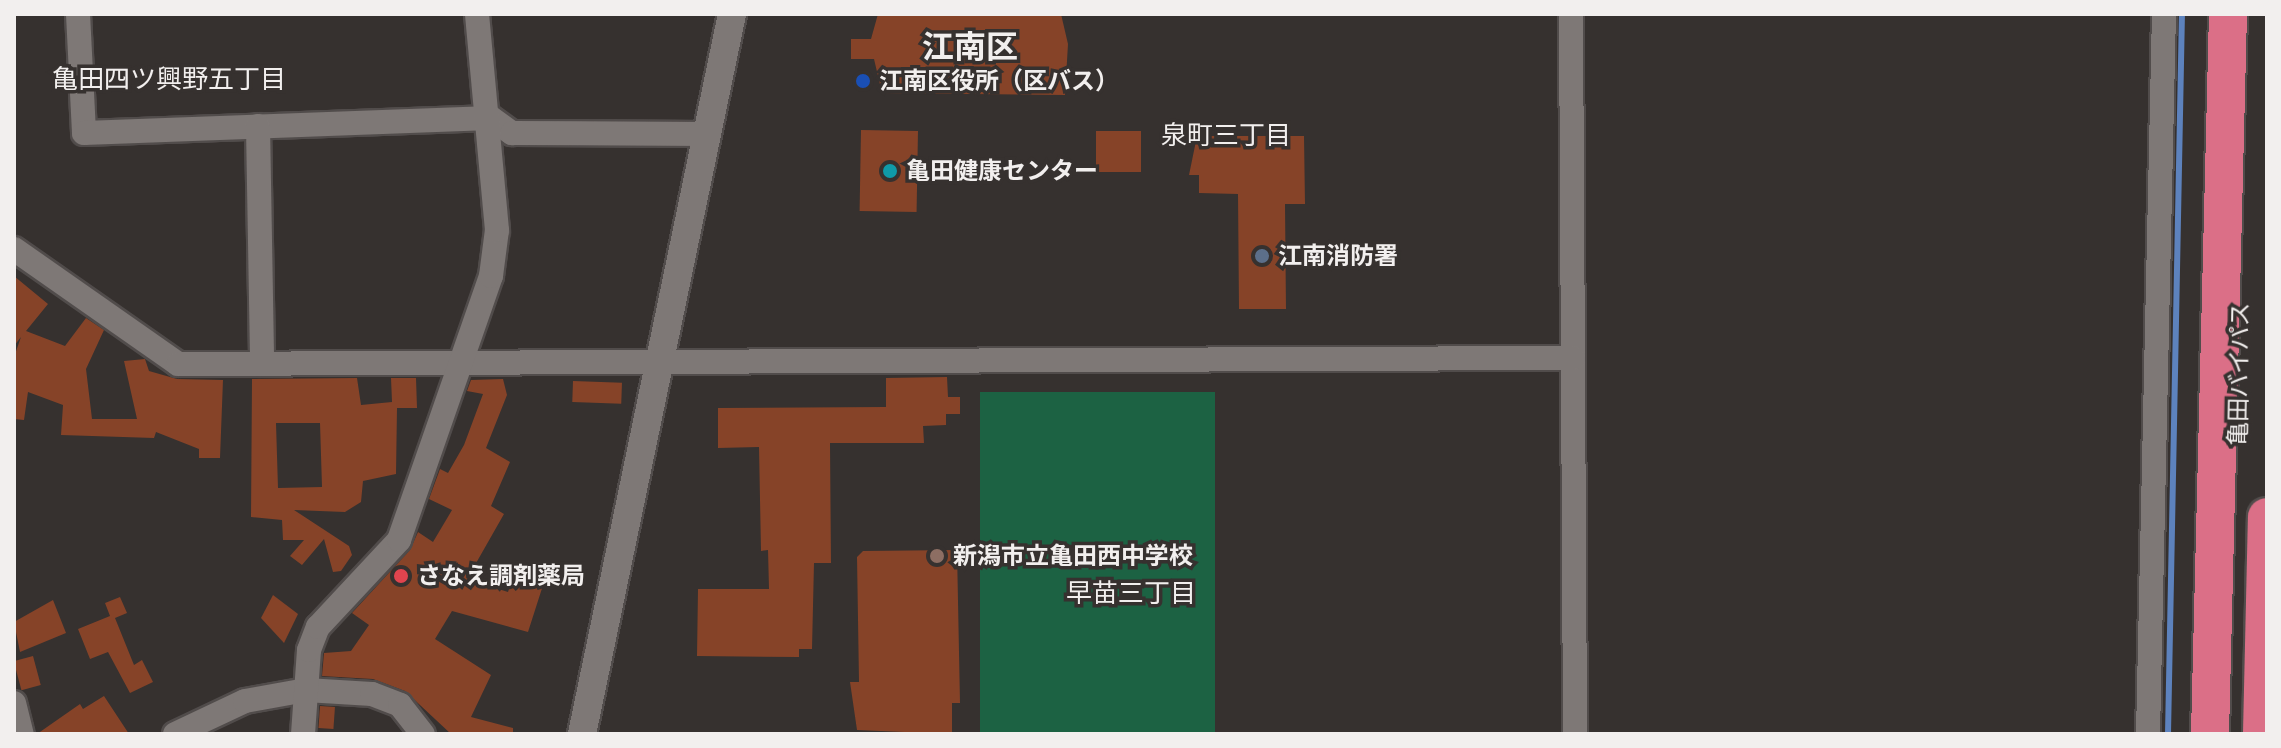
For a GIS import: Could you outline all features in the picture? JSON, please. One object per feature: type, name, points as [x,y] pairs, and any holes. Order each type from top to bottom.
[{"type":"highway","points":[[2210,734],[2228,14]]},
{"type":"highway","name":"亀田バイパス","points":[[2232,734],[2246,14]]},
{"type":"highway","points":[[2262,734],[2267,517]]},
{"type":"street","points":[[78,14],[84,133],[491,118],[512,133],[706,134]]},
{"type":"street","points":[[303,734],[309,650],[318,627],[399,540],[491,276],[497,230],[491,118],[477,14]]},
{"type":"street","points":[[582,734],[732,14]]},
{"type":"street","points":[[1571,14],[1575,734]]},
{"type":"street","points":[[2148,734],[2164,14]]},
{"type":"street","points":[[258,126],[262,364]]},
{"type":"street","points":[[14,249],[178,364],[460,364],[658,359],[1573,358]]},
{"type":"street","points":[[175,734],[245,701],[306,690],[372,694],[400,705],[423,734]]},
{"type":"street","points":[[14,703],[22,734]]},
{"type":"green space","points":[[980,392],[1215,392],[1215,734],[980,734]]},
{"type":"building","points":[[878,14],[1061,14],[1068,44],[1065,95],[882,93],[874,59],[851,59],[851,39],[871,39]]},
{"type":"building","name":"亀田健康センター","points":[[861,130],[918,131],[917,212],[860,211]]},
{"type":"building","points":[[1096,131],[1141,131],[1141,172],[1096,172]]},
{"type":"building","name":"江南消防署","points":[[1197,136],[1304,136],[1305,204],[1285,204],[1286,309],[1239,309],[1238,194],[1199,193],[1199,175],[1189,175]]},
{"type":"building","points":[[14,276],[48,304],[26,331],[65,346],[86,318],[104,330],[86,369],[92,419],[137,419],[124,361],[145,359],[149,371],[177,379],[223,380],[220,458],[199,458],[199,449],[156,432],[154,438],[61,435],[63,405],[28,392],[24,420],[14,419],[14,357],[21,337],[14,346]]},
{"type":"building","points":[[947,377],[948,397],[960,397],[960,414],[946,414],[946,425],[923,426],[924,443],[830,443],[831,563],[814,563],[812,649],[799,649],[799,657],[697,656],[698,589],[769,589],[768,550],[761,551],[759,447],[718,448],[718,408],[886,407],[886,378]]},
{"type":"building","points":[[357,378],[361,405],[392,402],[391,378],[416,378],[417,408],[397,408],[396,474],[363,481],[361,502],[345,512],[294,510],[349,546],[352,555],[341,571],[333,572],[324,539],[302,565],[290,556],[304,540],[283,540],[282,520],[251,517],[252,379]],"holes":[[[276,423],[320,423],[322,487],[278,488]]]},
{"type":"building","points":[[503,379],[507,395],[486,448],[510,462],[491,506],[504,514],[467,579],[508,592],[515,569],[545,579],[528,632],[452,611],[435,639],[491,675],[471,717],[513,728],[513,734],[451,734],[405,691],[373,679],[322,676],[324,653],[351,651],[369,625],[352,613],[410,550],[418,532],[433,542],[452,510],[429,499],[440,469],[448,473],[464,445],[483,394],[467,391],[471,380]]},
{"type":"building","points":[[573,381],[622,383],[621,404],[572,402]]},
{"type":"building","points":[[957,550],[960,703],[952,703],[952,734],[857,730],[850,682],[859,682],[857,557],[863,551]]},
{"type":"building","points":[[273,595],[298,614],[284,643],[261,618]]},
{"type":"building","points":[[120,597],[127,613],[115,618],[134,665],[142,660],[153,682],[130,693],[108,652],[90,659],[78,629],[110,616],[105,603]]},
{"type":"building","points":[[53,600],[66,633],[20,652],[14,622]]},
{"type":"building","points":[[33,656],[41,685],[21,690],[14,661]]},
{"type":"building","points":[[104,696],[129,734],[37,734],[80,704],[83,709]]},
{"type":"building","points":[[320,706],[335,707],[333,729],[318,728]]},
{"type":"waterway","points":[[2168,734],[2182,14]]},
{"type":"place","name":"江南区役所（区バス）","points":[[863,81]]},
{"type":"place","name":"亀田健康センター","points":[[890,171]]},
{"type":"place","name":"江南消防署","points":[[1262,256]]},
{"type":"place","name":"新潟市立亀田西中学校","points":[[937,556]]},
{"type":"place","name":"さなえ調剤薬局","points":[[401,576]]},
{"type":"district","name":"江南区","points":[[970,46]]},
{"type":"district","name":"亀田四ツ興野五丁目","points":[[169,79]]},
{"type":"district","name":"泉町三丁目","points":[[1226,135]]},
{"type":"district","name":"早苗三丁目","points":[[1131,593]]}]
